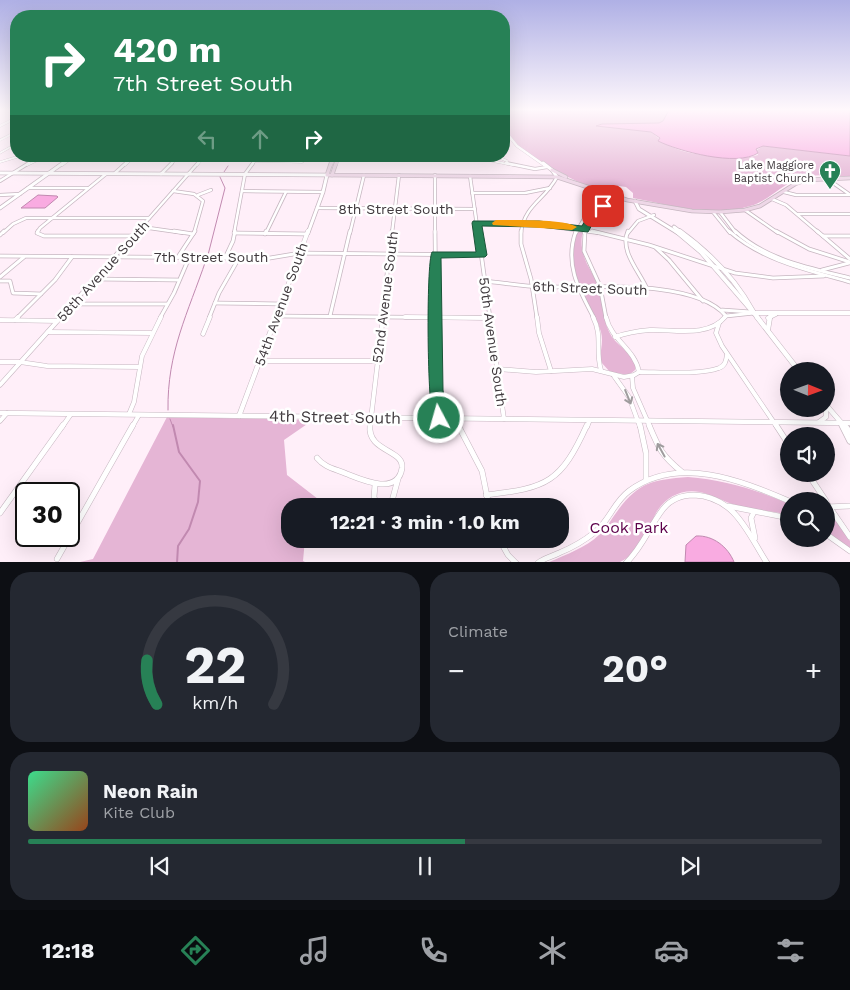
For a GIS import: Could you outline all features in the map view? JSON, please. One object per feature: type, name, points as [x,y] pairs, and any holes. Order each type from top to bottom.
[{"type":"main road","name":"54th Avenue South","points":[[327,175],[332,162]]},
{"type":"main road","name":"54th Avenue South","points":[[332,175],[337,162]]},
{"type":"main road","points":[[552,170],[578,184]]},
{"type":"main road","points":[[327,175],[557,177],[614,197],[713,212],[745,210],[760,206],[800,182],[825,178],[850,178]]},
{"type":"street","points":[[510,137],[522,150],[552,170],[557,177],[553,186],[530,207],[522,223],[521,244],[532,287],[538,333],[551,371]]},
{"type":"street","points":[[510,161],[517,164]]},
{"type":"street","points":[[0,181],[34,162]]},
{"type":"street","points":[[0,208],[66,162]]},
{"type":"street","points":[[114,174],[128,162]]},
{"type":"street","points":[[161,174],[173,162]]},
{"type":"street","name":"58th Avenue South","points":[[0,385],[200,162]]},
{"type":"street","points":[[225,258],[234,233],[245,174],[253,162]]},
{"type":"street","points":[[503,162],[538,169],[547,168]]},
{"type":"street","points":[[0,173],[327,175]]},
{"type":"street","points":[[106,174],[38,230],[39,234],[134,236]]},
{"type":"street","name":"54th Avenue South","points":[[239,416],[323,192],[327,175]]},
{"type":"street","name":"54th Avenue South","points":[[323,192],[332,175]]},
{"type":"street","points":[[330,316],[364,175]]},
{"type":"street","name":"52nd Avenue South","points":[[398,480],[401,463],[391,452],[372,442],[368,435],[399,175]]},
{"type":"street","points":[[435,176],[436,390],[439,418]]},
{"type":"street","name":"50th Avenue South","points":[[470,176],[504,420]]},
{"type":"street","points":[[825,178],[850,195]]},
{"type":"street","points":[[472,193],[525,193],[553,186]]},
{"type":"street","points":[[28,188],[88,188]]},
{"type":"street","points":[[174,191],[198,195],[211,190]]},
{"type":"street","points":[[242,191],[323,192]]},
{"type":"street","points":[[265,234],[286,192]]},
{"type":"street","points":[[784,192],[796,195],[850,195]]},
{"type":"street","points":[[0,195],[20,194]]},
{"type":"street","points":[[177,257],[194,234],[203,204],[198,195]]},
{"type":"street","points":[[600,370],[597,358],[600,340],[599,330],[577,287],[571,255],[576,228],[589,210],[607,195]]},
{"type":"street","points":[[614,197],[594,215],[585,230],[584,242],[586,255],[600,286],[607,321],[615,337],[635,358],[639,366],[639,372]]},
{"type":"street","points":[[772,199],[783,203],[797,214],[850,261]]},
{"type":"street","points":[[635,201],[637,207],[693,241],[722,270],[751,306],[754,313]]},
{"type":"street","points":[[640,202],[642,208],[686,239],[715,268],[754,313],[792,362]]},
{"type":"street","name":"8th Street South","points":[[317,208],[475,209]]},
{"type":"street","points":[[745,210],[777,232],[802,246],[830,257],[850,261]]},
{"type":"street","points":[[713,212],[726,229],[749,246],[782,262],[838,275],[850,280]]},
{"type":"street","points":[[720,212],[729,227],[747,241],[774,256],[824,276]]},
{"type":"street","points":[[797,214],[850,214]]},
{"type":"street","points":[[647,289],[643,277],[627,251],[626,238],[635,223],[652,215]]},
{"type":"street","points":[[0,235],[17,222],[26,218],[149,218]]},
{"type":"street","points":[[477,223],[522,223],[576,228],[651,245],[722,270],[765,278],[824,276],[850,280]]},
{"type":"street","points":[[142,227],[194,234]]},
{"type":"street","points":[[234,233],[307,234]]},
{"type":"street","points":[[823,236],[850,236]]},
{"type":"street","points":[[651,245],[670,260],[694,293],[703,301]]},
{"type":"street","name":"7th Street South","points":[[0,256],[270,258],[300,253],[482,255]]},
{"type":"street","points":[[670,260],[668,254],[676,254]]},
{"type":"street","points":[[24,256],[0,279],[12,284],[10,291],[13,293],[42,294]]},
{"type":"street","points":[[15,320],[42,294],[72,257]]},
{"type":"street","points":[[129,415],[136,400],[139,367],[151,333],[174,293],[189,258]]},
{"type":"street","points":[[203,334],[215,303],[239,258]]},
{"type":"street","points":[[819,271],[832,269],[850,261]]},
{"type":"street","points":[[804,268],[809,277]]},
{"type":"street","points":[[832,269],[838,275]]},
{"type":"street","points":[[95,279],[178,280]]},
{"type":"street","name":"6th Street South","points":[[485,281],[532,287],[600,286],[647,289],[703,301],[722,310],[754,313],[850,314]]},
{"type":"street","points":[[215,303],[281,304]]},
{"type":"street","points":[[73,304],[167,304]]},
{"type":"street","points":[[615,337],[652,330],[698,329],[719,323],[726,316],[722,310]]},
{"type":"street","name":"6th Street South","points":[[726,316],[754,313]]},
{"type":"street","points":[[768,332],[766,322],[768,318],[780,313]]},
{"type":"street","points":[[276,316],[491,318]]},
{"type":"street","points":[[0,320],[58,321]]},
{"type":"street","points":[[719,323],[716,334],[727,354],[780,431]]},
{"type":"street","points":[[48,332],[151,333]]},
{"type":"street","points":[[498,369],[528,372],[600,370],[614,376],[632,376],[639,372],[712,370],[725,364],[727,354]]},
{"type":"street","points":[[260,361],[377,361]]},
{"type":"street","points":[[0,362],[20,362],[47,366],[139,367]]},
{"type":"street","points":[[614,376],[626,390],[638,421],[646,448],[648,463],[646,480]]},
{"type":"street","points":[[632,376],[633,388],[647,422],[666,459],[683,472]]},
{"type":"street","name":"4th Street South","points":[[0,413],[850,424]]},
{"type":"street","points":[[0,421],[7,413]]},
{"type":"street","points":[[0,514],[71,414]]},
{"type":"street","points":[[57,559],[139,415]]},
{"type":"street","points":[[835,416],[850,432]]},
{"type":"street","points":[[817,423],[824,418]]},
{"type":"street","points":[[455,419],[482,471],[487,498]]},
{"type":"street","points":[[486,495],[519,492],[560,472],[570,458],[589,422]]},
{"type":"street","points":[[841,423],[850,441]]},
{"type":"street","points":[[317,458],[323,465],[374,485],[398,480],[393,498]]},
{"type":"street","points":[[538,562],[571,548],[598,530],[627,492],[646,480],[683,472],[711,474],[764,490],[780,497]]},
{"type":"street","points":[[374,485],[375,498]]},
{"type":"street","points":[[626,562],[645,543],[662,511],[678,497],[699,495],[726,506],[780,516]]},
{"type":"street","points":[[835,505],[850,506]]},
{"type":"street","points":[[726,506],[740,519],[767,562]]},
{"type":"street","points":[[754,512],[752,518],[756,543]]},
{"type":"street","points":[[835,516],[850,537]]},
{"type":"street","points":[[835,540],[850,551]]},
{"type":"street","points":[[504,548],[508,555],[516,562]]},
{"type":"green space","points":[[656,136],[663,142],[680,150],[710,156],[750,157],[758,155],[757,150],[763,146],[850,156],[850,177],[806,176],[787,184],[757,204],[736,209],[706,211],[633,198],[633,193],[626,187],[612,185],[606,193],[540,162],[523,150],[511,137]]},
{"type":"green space","points":[[607,197],[611,198],[596,212],[585,227],[582,235],[583,253],[600,292],[609,332],[634,361],[635,370],[629,375],[610,372],[601,362],[601,332],[580,290],[573,260],[577,232],[583,220],[593,208]]},
{"type":"green space","points":[[167,417],[313,420],[284,440],[287,475],[317,498],[281,498],[281,548],[304,548],[303,561],[305,562],[80,562],[93,559]]},
{"type":"green space","name":"Cook Park","points":[[688,477],[739,486],[780,500],[780,513],[742,507],[700,492],[679,493],[667,500],[657,511],[641,542],[626,559],[620,562],[549,562],[588,544],[604,530],[631,495],[647,484]]},
{"type":"green space","points":[[835,519],[850,541],[850,548],[835,537]]},
{"type":"shaded area","points":[[657,136],[850,136],[850,156],[763,146],[756,149],[758,153],[748,157],[722,158],[679,149],[658,141],[660,138]]},
{"type":"shaded area","points":[[38,195],[58,197],[45,208],[21,208]]},
{"type":"shaded area","points":[[696,536],[702,536],[719,543],[728,551],[734,562],[685,562],[686,545]]},
{"type":"waterway","points":[[224,172],[228,166]]},
{"type":"waterway","points":[[208,255],[225,188],[220,177]]},
{"type":"waterway","points":[[168,410],[171,370],[175,351],[206,260]]},
{"type":"waterway","points":[[170,419],[173,427]]},
{"type":"waterway","points":[[173,425],[179,452],[200,481],[198,502],[189,529],[178,546],[177,562]]},
{"type":"slow traffic","points":[[496,223],[572,227]]},
{"type":"place","name":"Lake Maggiore Baptist Church","points":[[830,190]]},
{"type":"route","points":[[439,418],[436,390],[437,317],[435,255],[482,255],[477,223],[539,224],[585,230],[590,220],[603,206]]}]
